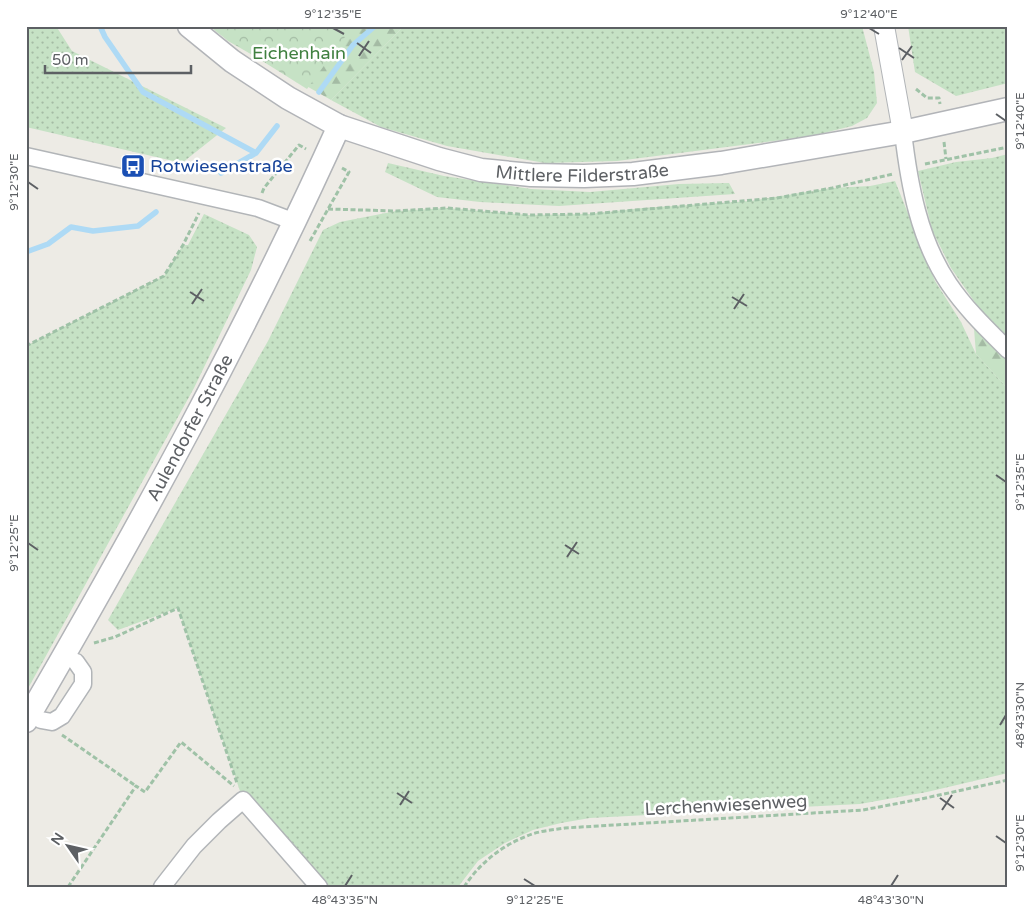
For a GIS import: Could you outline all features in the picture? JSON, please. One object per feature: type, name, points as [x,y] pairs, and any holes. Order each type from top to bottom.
[{"type":"main road","name":"Mittlere Filderstraße","points":[[189,26],[232,61],[288,98],[339,126],[430,157],[481,170],[531,175],[584,176],[633,174],[721,163],[903,132],[1008,109]]},
{"type":"main road","name":"Aulendorfer Straße","points":[[33,720],[74,651],[211,389],[306,200],[339,126]]},
{"type":"street","points":[[884,26],[908,168],[925,237],[948,283],[973,316],[1008,350]]},
{"type":"street","points":[[26,156],[206,195],[258,208],[295,222]]},
{"type":"street","points":[[33,720],[52,722],[62,716],[82,684],[84,672],[74,651]]},
{"type":"street","points":[[162,887],[194,846],[241,795],[319,887]]},
{"type":"path","points":[[912,86],[927,98],[939,98],[946,159],[1008,147]]},
{"type":"path","points":[[306,200],[328,209],[396,211],[447,208],[529,215],[589,214],[777,198],[886,176],[908,168]]},
{"type":"path","points":[[26,346],[164,276],[183,245],[206,195]]},
{"type":"path","points":[[74,651],[115,637],[178,608],[241,795]]},
{"type":"path","points":[[87,752],[145,792],[182,742],[241,795]]},
{"type":"path","name":"Lerchenwiesenweg","points":[[464,887],[482,864],[502,849],[528,836],[565,828],[863,810],[1008,780]]},
{"type":"path","points":[[68,887],[136,786]]},
{"type":"green space","points":[[26,26],[56,26],[72,51],[226,128],[182,163],[26,127]]},
{"type":"green space","name":"Eichenhain","points":[[210,26],[404,26],[331,100],[228,41]]},
{"type":"green space","name":"Eichenhain","points":[[211,26],[353,26],[307,89],[218,33]]},
{"type":"green space","points":[[404,26],[862,26],[874,72],[877,103],[867,118],[852,126],[812,136],[617,161],[545,163],[447,146],[381,127],[331,100]]},
{"type":"green space","points":[[908,26],[1008,26],[1008,83],[956,96],[915,72]]},
{"type":"green space","points":[[1008,154],[1008,350],[951,268],[932,230],[918,171],[956,162],[992,158]]},
{"type":"green space","points":[[388,163],[444,176],[531,189],[590,192],[679,184],[729,183],[735,194],[559,206],[480,202],[437,197],[385,172]]},
{"type":"green space","points":[[895,181],[935,281],[961,322],[976,354],[1008,389],[1008,773],[927,792],[860,804],[590,818],[533,830],[505,843],[478,861],[458,887],[323,887],[243,800],[178,608],[118,630],[108,620],[268,341],[323,230],[340,222],[396,211],[447,208],[529,215],[589,214],[643,208],[750,201],[832,188],[870,186]]},
{"type":"green space","points":[[204,214],[249,235],[257,247],[251,270],[194,388],[26,692],[26,346],[164,276],[183,245],[188,245]]},
{"type":"green space","points":[[973,316],[1008,350],[1008,389],[976,354]]},
{"type":"waterway","points":[[100,26],[105,37],[143,92],[256,153]]},
{"type":"waterway","points":[[319,92],[353,45],[375,26]]},
{"type":"waterway","points":[[221,173],[256,153],[277,126]]},
{"type":"waterway","points":[[26,252],[48,244],[71,227],[93,231],[138,226],[156,212]]},
{"type":"place","name":"Rotwiesenstraße","points":[[133,166]]}]
